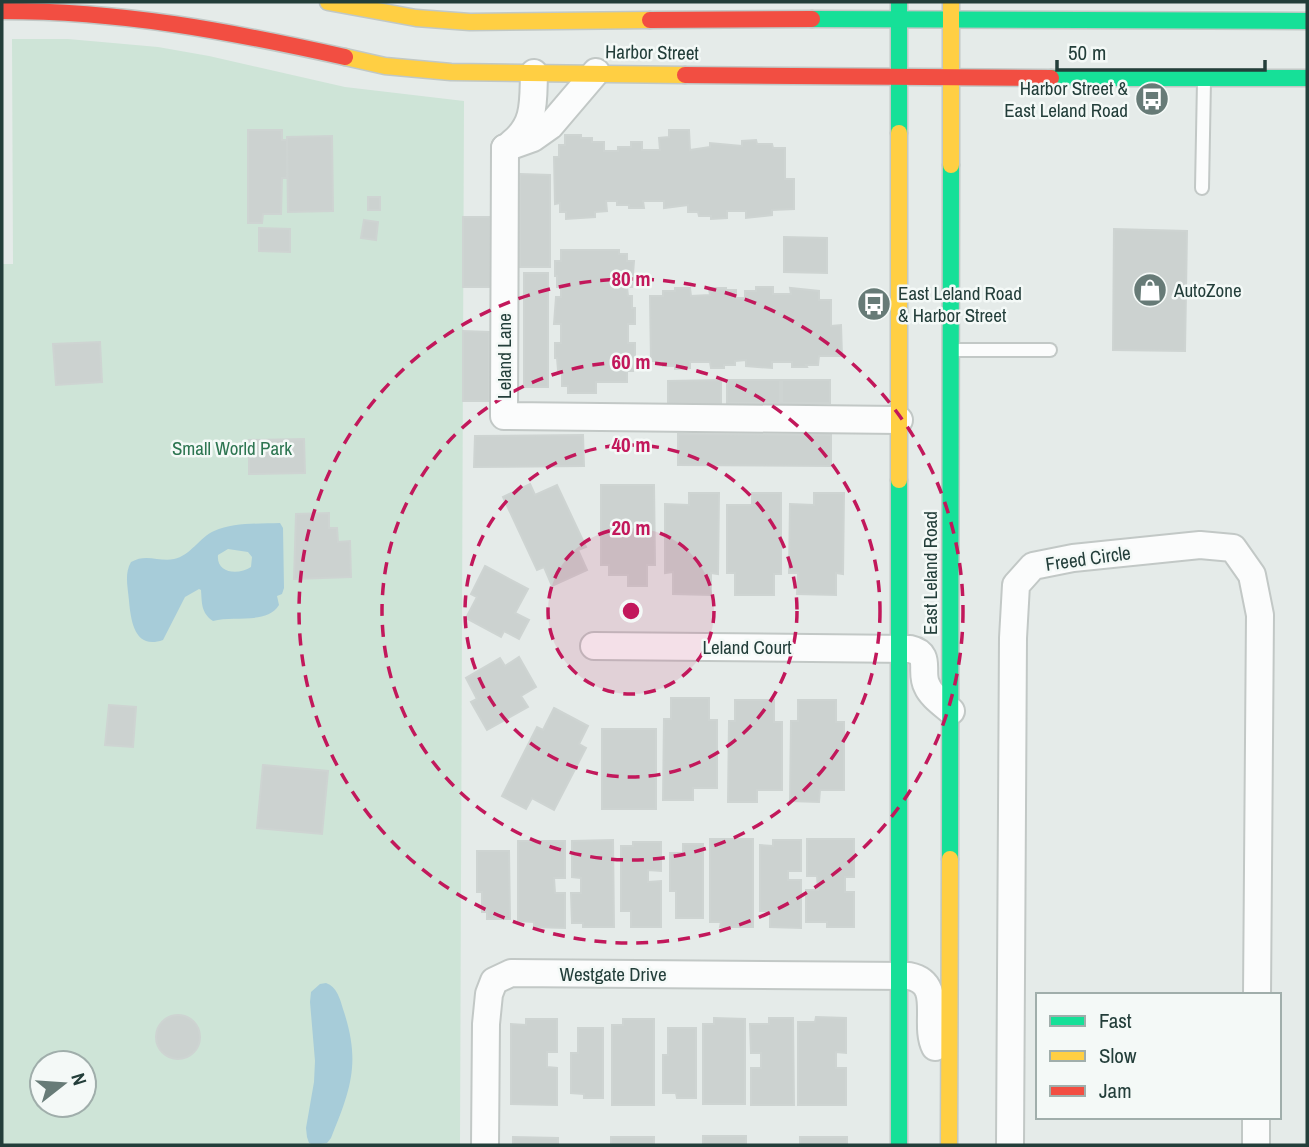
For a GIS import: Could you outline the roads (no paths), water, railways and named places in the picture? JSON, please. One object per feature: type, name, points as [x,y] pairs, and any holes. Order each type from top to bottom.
[{"type":"street","name":"Harbor Street","points":[[328,2],[416,19],[528,22],[899,10],[951,19],[1174,15],[1267,16],[1307,21]]},
{"type":"street","name":"East Leland Road","points":[[949,1145],[951,2]]},
{"type":"street","name":"East Leland Road","points":[[899,10],[899,1145]]},
{"type":"street","name":"Harbor Street","points":[[2,11],[186,13],[231,32],[385,66],[451,72],[951,78],[1307,78]]},
{"type":"street","points":[[505,148],[533,138],[550,126],[596,72]]},
{"type":"street","points":[[505,148],[522,135],[532,116],[534,73]]},
{"type":"street","name":"Leland Lane","points":[[505,148],[504,416],[899,420]]},
{"type":"street","name":"Freed Circle","points":[[1010,1145],[1013,638],[1016,585],[1033,566],[1073,558],[1200,545],[1233,548],[1252,575],[1260,615],[1257,993]]},
{"type":"street","name":"Leland Court","points":[[594,646],[899,648]]},
{"type":"street","points":[[899,648],[916,650],[922,655],[926,685],[951,711]]},
{"type":"street","name":"Westgate Drive","points":[[485,1145],[487,1004],[494,982],[505,975],[898,975]]},
{"type":"street","points":[[898,975],[917,977],[927,985],[931,999],[932,1044],[948,1060]]},
{"type":"street","points":[[1256,1119],[1256,1145]]},
{"type":"lane","points":[[416,19],[419,2]]},
{"type":"lane","points":[[1202,187],[1204,78]]},
{"type":"lane","points":[[951,351],[1050,350]]},
{"type":"water","points":[[280,523],[283,528],[284,588],[282,594],[277,596],[279,605],[274,611],[258,617],[213,621],[204,611],[199,589],[185,597],[163,640],[154,642],[140,638],[133,625],[127,586],[131,562],[142,558],[168,560],[180,557],[209,534],[222,528]],"holes":[[[228,549],[248,552],[252,557],[251,567],[246,570],[229,571],[218,561],[218,555]]]},
{"type":"water","points":[[326,983],[335,990],[341,1001],[352,1045],[351,1075],[344,1105],[331,1138],[327,1143],[314,1145],[309,1143],[306,1128],[315,1061],[310,1002],[311,992],[320,984]]},
{"type":"place","name":"Harbor Street & East Leland Road","points":[[1152,99]]},
{"type":"place","name":"AutoZone","points":[[1150,290]]},
{"type":"place","name":"East Leland Road & Harbor Street","points":[[874,304]]},
{"type":"park label","name":"Small World Park","points":[[232,448]]}]
